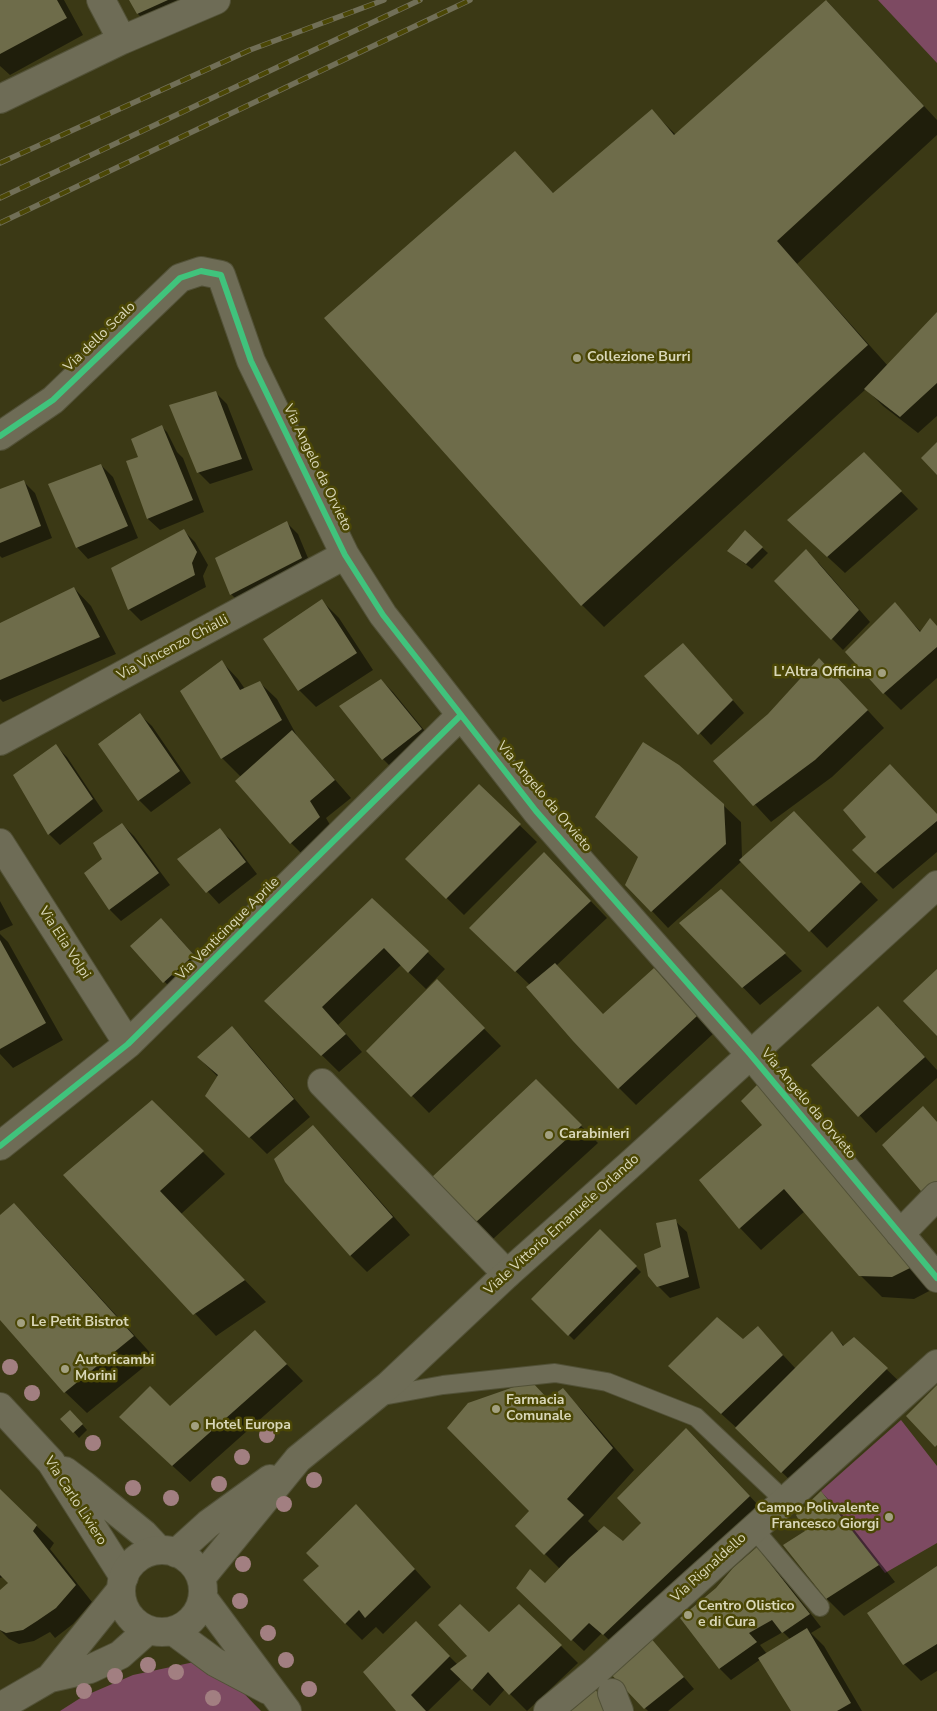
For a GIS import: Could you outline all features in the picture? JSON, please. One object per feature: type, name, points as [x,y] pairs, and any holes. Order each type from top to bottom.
[{"type":"street","points":[[101,0],[122,40]]},
{"type":"street","points":[[0,99],[122,40],[216,0]]},
{"type":"street","name":"Via dello Scalo","points":[[0,436],[53,400],[180,278],[201,271],[221,275]]},
{"type":"street","name":"Via Angelo da Orvieto","points":[[221,275],[251,361],[345,554],[382,615],[536,811],[750,1054],[937,1278]]},
{"type":"street","name":"Via Vincenzo Chialli","points":[[0,742],[345,554]]},
{"type":"street","name":"Via Venticinque Aprile","points":[[0,1146],[128,1044],[461,715]]},
{"type":"street","name":"Via Elia Volpi","points":[[0,843],[128,1044]]},
{"type":"street","name":"Viale Vittorio Emanuele Orlando","points":[[202,1588],[298,1459],[376,1397],[507,1274],[937,885]]},
{"type":"street","points":[[322,1083],[507,1274]]},
{"type":"street","points":[[900,1234],[937,1196]]},
{"type":"street","name":"Via Rignaldello","points":[[548,1711],[594,1672],[937,1364]]},
{"type":"street","name":"Via Carlo Liviero","points":[[0,1407],[51,1462],[122,1583]]},
{"type":"street","points":[[50,1678],[122,1583],[129,1566],[137,1558],[147,1553],[168,1551],[298,1459]]},
{"type":"street","points":[[51,1462],[85,1486],[144,1534],[168,1551],[187,1558],[196,1567],[202,1588],[279,1702]]},
{"type":"street","points":[[122,1583],[123,1603],[128,1614],[137,1624],[160,1631],[215,1662],[279,1702]]},
{"type":"street","points":[[0,1707],[50,1678],[90,1669],[120,1655],[160,1631],[183,1626],[192,1619],[199,1609],[202,1588]]},
{"type":"lane","points":[[376,1397],[443,1385],[554,1373],[607,1382],[696,1417],[784,1500]]},
{"type":"lane","points":[[753,1528],[820,1607]]},
{"type":"shaded area","points":[[878,0],[937,0],[937,63]]},
{"type":"shaded area","name":"Campo Polivalente Francesco Giorgi","points":[[901,1420],[937,1466],[937,1543],[885,1573],[821,1491]]},
{"type":"shaded area","points":[[199,1661],[217,1666],[261,1711],[60,1711],[82,1697],[133,1675]]},
{"type":"building","points":[[0,0],[57,0],[67,18],[0,54]]},
{"type":"building","points":[[129,0],[168,0],[137,14]]},
{"type":"building","points":[[826,0],[924,106],[777,241],[868,345],[581,606],[324,318],[515,151],[553,193],[652,109],[674,135]]},
{"type":"building","points":[[937,312],[937,383],[900,417],[864,389]]},
{"type":"building","points":[[216,391],[242,459],[197,473],[169,405]]},
{"type":"building","points":[[162,425],[193,500],[147,519],[126,461],[138,457],[131,439]]},
{"type":"building","points":[[937,442],[937,475],[921,458]]},
{"type":"building","points":[[864,452],[902,491],[827,557],[787,520]]},
{"type":"building","points":[[101,464],[128,526],[76,548],[48,484]]},
{"type":"building","points":[[24,480],[41,526],[0,543],[0,489]]},
{"type":"building","points":[[287,521],[302,558],[230,595],[215,558]]},
{"type":"building","points":[[184,529],[197,552],[192,563],[195,575],[128,610],[111,568]]},
{"type":"building","points":[[745,530],[763,547],[746,564],[727,551]]},
{"type":"building","points":[[806,549],[859,610],[831,640],[774,581]]},
{"type":"building","points":[[74,587],[100,637],[0,680],[0,623]]},
{"type":"building","points":[[322,599],[357,653],[298,691],[263,639]]},
{"type":"building","points":[[895,602],[920,632],[930,618],[937,626],[937,647],[883,694],[845,652]]},
{"type":"building","points":[[683,643],[733,700],[698,735],[644,676]]},
{"type":"building","points":[[819,658],[868,710],[815,760],[753,806],[713,761],[768,714]]},
{"type":"building","points":[[222,660],[240,690],[260,681],[282,720],[221,759],[180,691]]},
{"type":"building","points":[[381,679],[422,729],[382,760],[339,706]]},
{"type":"building","points":[[140,713],[180,771],[138,801],[98,744]]},
{"type":"building","points":[[292,730],[335,780],[310,801],[320,817],[290,844],[235,781]]},
{"type":"building","points":[[643,742],[679,765],[724,804],[726,844],[651,912],[625,885],[638,857],[595,817]]},
{"type":"building","points":[[56,744],[93,799],[48,835],[13,775]]},
{"type":"building","points":[[890,764],[937,814],[937,821],[875,873],[852,850],[866,837],[843,810]]},
{"type":"building","points":[[479,784],[521,824],[446,899],[405,859]]},
{"type":"building","points":[[794,811],[861,882],[809,932],[739,860]]},
{"type":"building","points":[[122,823],[159,873],[109,910],[84,873],[102,859],[93,843]]},
{"type":"building","points":[[220,828],[246,862],[206,893],[177,859]]},
{"type":"building","points":[[544,852],[591,901],[515,972],[469,928]]},
{"type":"building","points":[[721,889],[786,953],[742,988],[679,923]]},
{"type":"building","points":[[372,898],[429,951],[408,973],[384,948],[322,1007],[346,1034],[321,1056],[264,1001]]},
{"type":"building","points":[[161,918],[194,955],[163,983],[130,946]]},
{"type":"building","points":[[0,940],[46,1023],[0,1049]]},
{"type":"building","points":[[555,963],[603,1014],[654,968],[697,1016],[618,1089],[526,987]]},
{"type":"building","points":[[937,969],[937,1036],[903,1001]]},
{"type":"building","points":[[437,979],[485,1028],[411,1097],[366,1051]]},
{"type":"building","points":[[878,1006],[925,1057],[858,1117],[811,1065]]},
{"type":"building","points":[[232,1026],[294,1099],[249,1138],[205,1096],[218,1075],[197,1057]]},
{"type":"building","points":[[536,1079],[582,1125],[475,1223],[431,1178]]},
{"type":"building","points":[[759,1083],[914,1266],[892,1277],[859,1276],[784,1189],[739,1229],[699,1180],[762,1125],[741,1101]]},
{"type":"building","points":[[152,1100],[204,1151],[160,1191],[245,1280],[193,1315],[63,1175]]},
{"type":"building","points":[[923,1106],[937,1122],[937,1188],[926,1197],[882,1145]]},
{"type":"building","points":[[313,1125],[393,1217],[350,1256],[285,1182],[274,1159]]},
{"type":"building","points":[[14,1203],[134,1336],[64,1393],[0,1320],[0,1215]]},
{"type":"building","points":[[676,1219],[689,1277],[657,1287],[648,1276],[644,1254],[661,1247],[656,1223]]},
{"type":"building","points":[[600,1229],[637,1266],[568,1336],[531,1299]]},
{"type":"building","points":[[717,1317],[743,1339],[758,1326],[783,1355],[721,1414],[668,1366]]},
{"type":"building","points":[[255,1330],[287,1364],[172,1466],[119,1417],[150,1386],[170,1406]]},
{"type":"building","points":[[832,1331],[843,1346],[854,1337],[888,1368],[781,1473],[735,1428]]},
{"type":"building","points":[[531,1381],[548,1399],[563,1388],[613,1448],[567,1499],[584,1515],[544,1555],[515,1526],[529,1511],[447,1428],[468,1403]]},
{"type":"building","points":[[937,1385],[937,1445],[935,1447],[906,1416]]},
{"type":"building","points":[[70,1410],[83,1424],[73,1433],[60,1419]]},
{"type":"building","points":[[686,1428],[750,1496],[603,1635],[589,1623],[571,1641],[516,1588],[530,1569],[545,1583],[604,1526],[623,1541],[641,1523],[617,1498]]},
{"type":"building","points":[[0,1489],[37,1525],[33,1531],[76,1585],[56,1608],[23,1630],[6,1633],[0,1630],[0,1590],[8,1583],[0,1575]]},
{"type":"building","points":[[821,1491],[879,1565],[826,1599],[783,1545],[805,1531],[796,1515]]},
{"type":"building","points":[[356,1504],[415,1569],[365,1618],[359,1610],[345,1624],[303,1580],[319,1566],[306,1553]]},
{"type":"building","points":[[757,1547],[810,1614],[782,1633],[772,1620],[749,1633],[757,1642],[719,1669],[680,1618],[716,1588],[733,1568]]},
{"type":"building","points":[[937,1566],[937,1644],[903,1665],[867,1613]]},
{"type":"building","points":[[460,1604],[489,1632],[519,1604],[562,1645],[509,1695],[488,1672],[472,1690],[450,1669],[467,1656],[438,1625]]},
{"type":"building","points":[[416,1621],[450,1656],[411,1695],[426,1711],[396,1711],[363,1672]]},
{"type":"building","points":[[807,1628],[851,1703],[837,1711],[791,1711],[758,1658]]},
{"type":"building","points":[[649,1636],[684,1677],[644,1709],[608,1671]]},
{"type":"building","points":[[596,1690],[607,1711],[571,1711]]},
{"type":"railway","points":[[0,163],[250,50],[384,0]]},
{"type":"railway","points":[[0,198],[420,0]]},
{"type":"railway","points":[[0,223],[470,0]]},
{"type":"cycle path","points":[[0,436],[53,400],[180,278],[201,271],[221,275],[251,361],[345,555],[383,615],[536,811],[750,1054],[937,1278]]},
{"type":"cycle path","points":[[0,1146],[128,1044],[461,715]]},
{"type":"place","name":"Collezione Burri","points":[[577,358]]},
{"type":"place","name":"L'Altra Officina","points":[[882,673]]},
{"type":"place","name":"Carabinieri","points":[[549,1135]]},
{"type":"place","name":"Le Petit Bistrot","points":[[21,1323]]},
{"type":"place","name":"Autoricambi Morini","points":[[65,1369]]},
{"type":"place","name":"Farmacia Comunale","points":[[496,1409]]},
{"type":"place","name":"Hotel Europa","points":[[195,1426]]},
{"type":"place","name":"Campo Polivalente Francesco Giorgi","points":[[889,1517]]},
{"type":"place","name":"Centro Olistico e di Cura","points":[[688,1615]]}]
